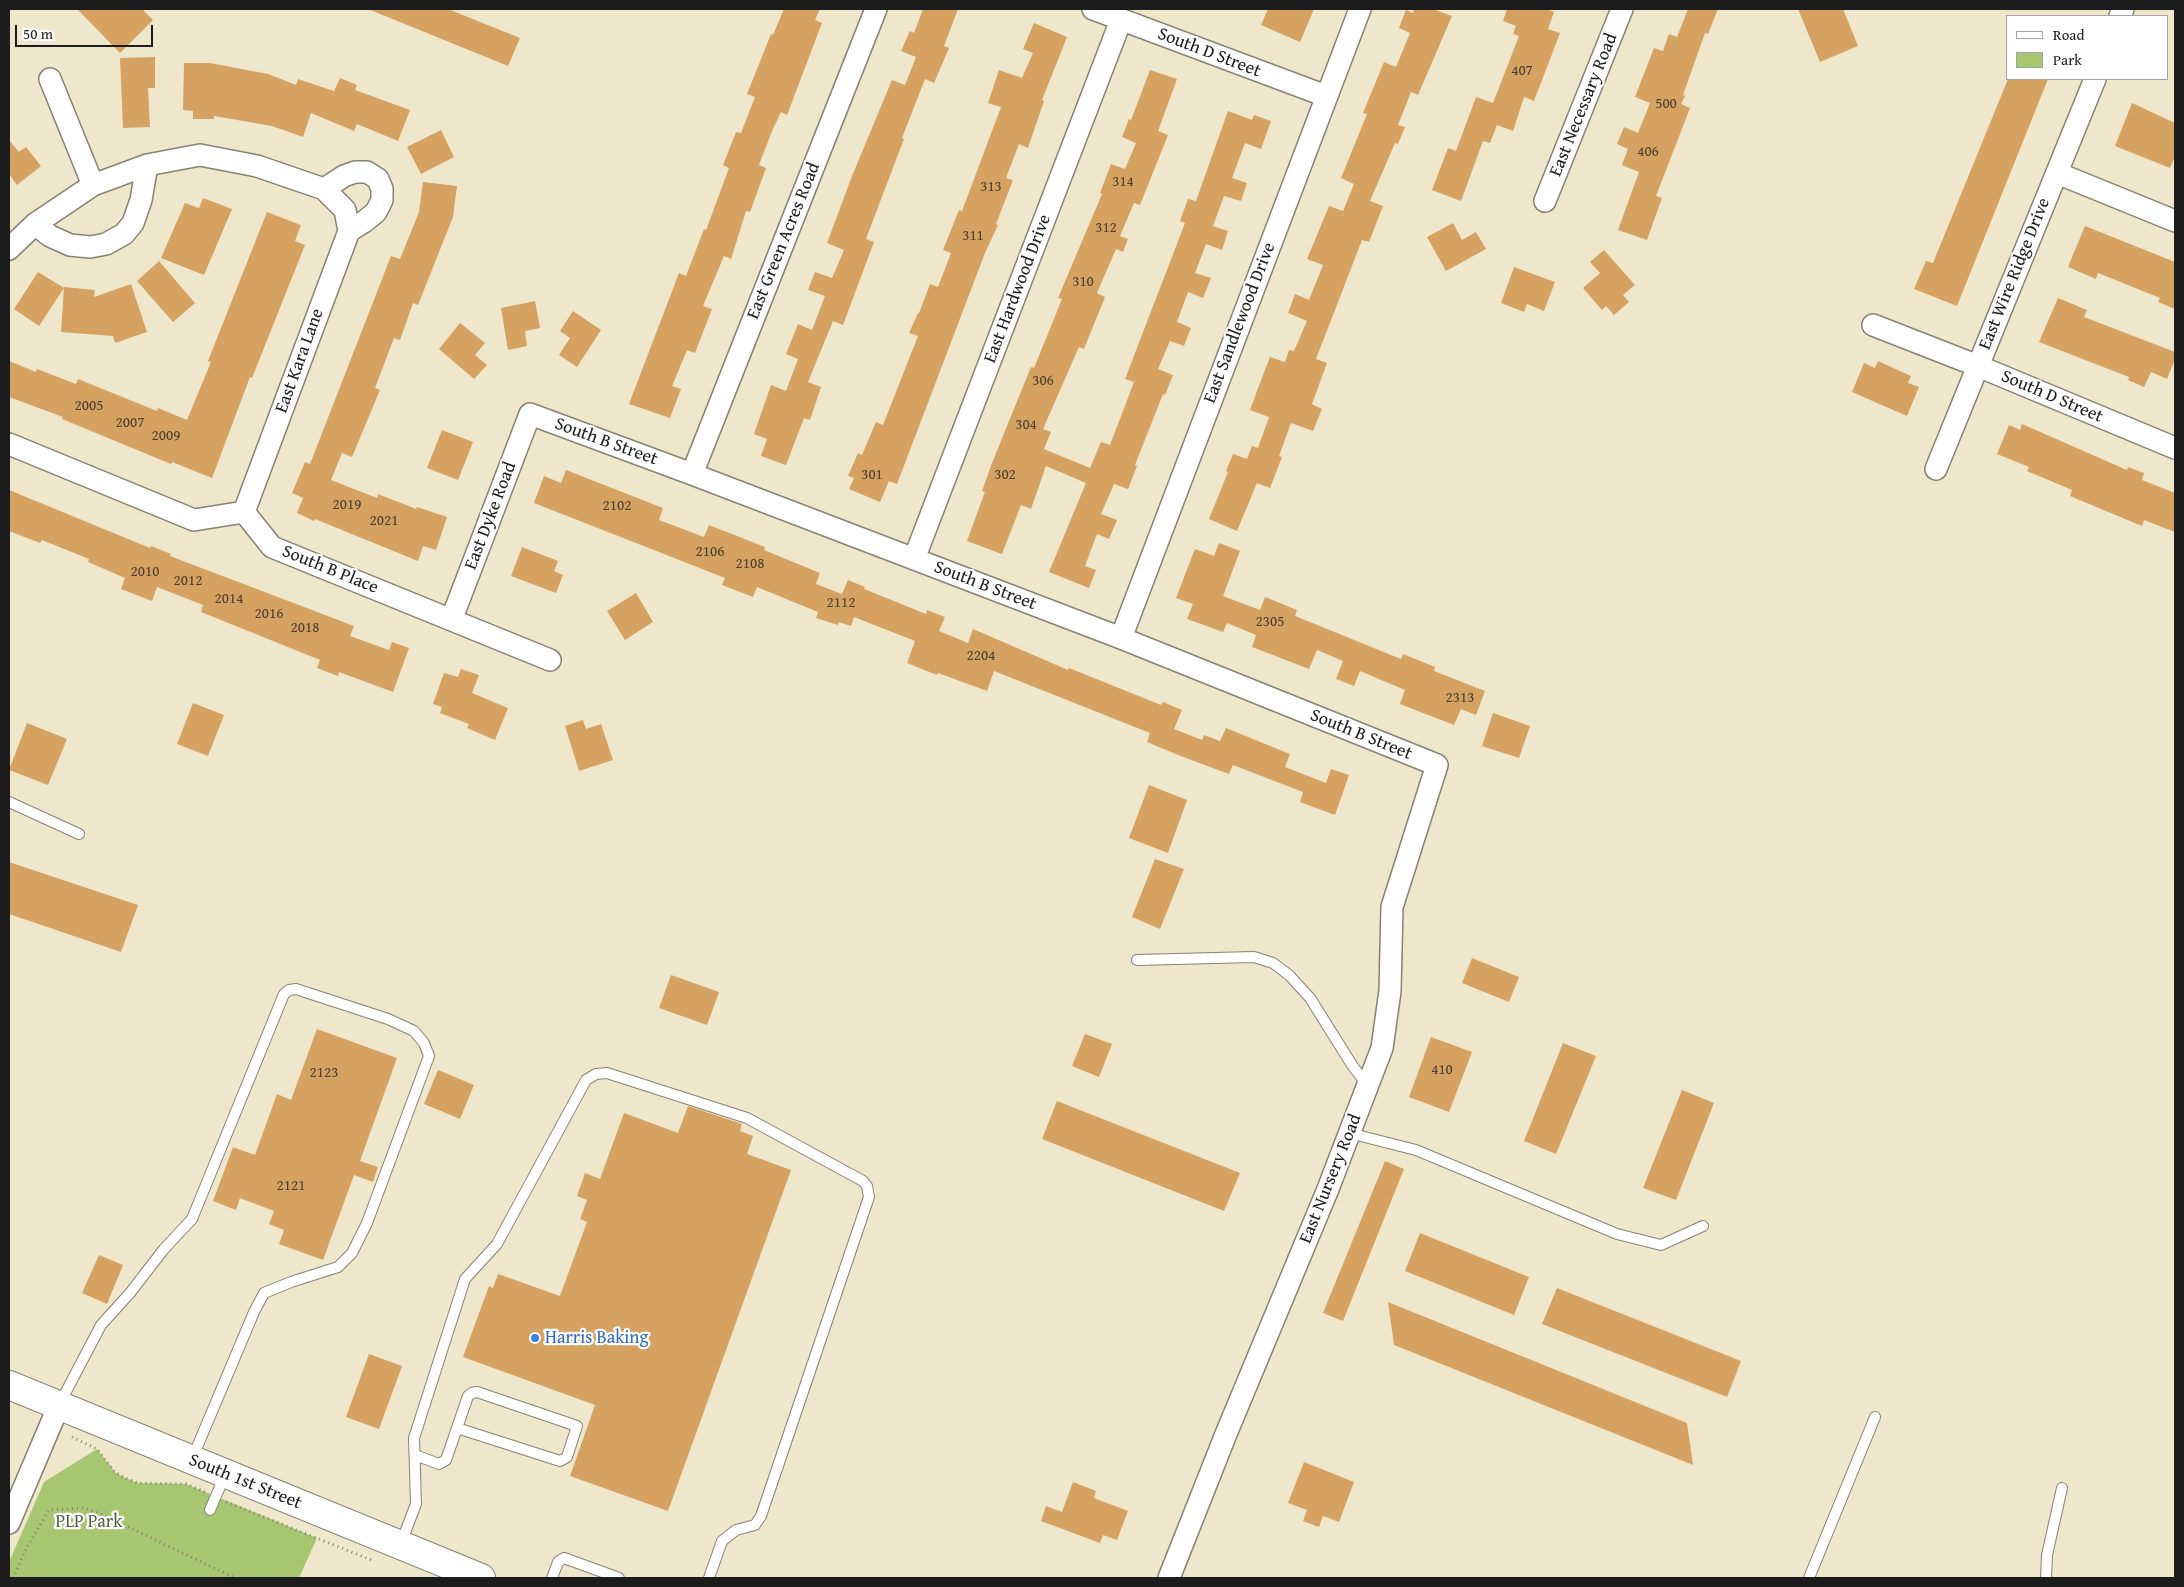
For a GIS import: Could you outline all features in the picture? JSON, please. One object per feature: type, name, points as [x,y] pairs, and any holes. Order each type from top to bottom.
[{"type":"main road","name":"South 1st Street","points":[[9,1385],[481,1578]]},
{"type":"street","name":"East Green Acres Road","points":[[692,474],[876,9]]},
{"type":"street","name":"South D Street","points":[[1093,9],[1326,96]]},
{"type":"street","name":"East Sandlewood Drive","points":[[1121,638],[1360,9]]},
{"type":"street","name":"East Necessary Road","points":[[1545,201],[1622,9]]},
{"type":"street","name":"East Hardwood Drive","points":[[914,559],[1121,20]]},
{"type":"street","points":[[50,79],[93,185]]},
{"type":"street","name":"East Wire Ridge Drive","points":[[1936,469],[2095,80]]},
{"type":"street","points":[[9,249],[35,224],[93,185],[147,165],[200,156],[257,166],[324,189],[345,210],[349,231],[366,221],[376,212],[382,200],[382,189],[378,179],[367,172],[356,172],[344,176],[324,189]]},
{"type":"street","points":[[35,224],[50,236],[70,245],[90,247],[106,244],[124,234],[133,223],[141,200],[147,165]]},
{"type":"street","points":[[2056,173],[2175,221]]},
{"type":"street","name":"East Kara Lane","points":[[244,512],[349,231]]},
{"type":"street","name":"South D Street","points":[[1873,325],[1978,366],[2175,448]]},
{"type":"street","name":"South B Street","points":[[530,414],[1121,638],[1437,765]]},
{"type":"street","name":"East Dyke Road","points":[[452,618],[530,414]]},
{"type":"street","points":[[9,444],[194,520],[244,512]]},
{"type":"street","name":"South B Place","points":[[244,512],[272,547],[452,618],[550,660]]},
{"type":"street","name":"East Nursery Road","points":[[1169,1578],[1382,1048],[1390,991],[1392,907],[1437,765]]},
{"type":"street","points":[[9,1523],[59,1405]]},
{"type":"lane","points":[[9,802],[79,834]]},
{"type":"lane","points":[[1137,960],[1254,956],[1273,963],[1290,975],[1310,998],[1352,1064],[1368,1085]]},
{"type":"lane","points":[[59,1405],[101,1326],[130,1293],[164,1249],[192,1219],[284,994],[289,990],[296,989],[388,1019],[414,1032],[424,1043],[429,1056],[367,1223],[352,1254],[338,1267],[264,1293],[254,1312],[191,1460]]},
{"type":"lane","points":[[400,1545],[416,1504],[414,1438],[465,1279],[497,1244],[586,1080],[596,1074],[607,1073],[748,1118],[863,1181],[867,1186],[869,1196],[761,1516],[755,1525],[736,1530],[722,1540],[709,1578]]},
{"type":"lane","points":[[1349,1133],[1416,1150],[1617,1234],[1661,1246],[1703,1226]]},
{"type":"lane","points":[[415,1455],[439,1464],[446,1460],[457,1428],[468,1396],[477,1392],[577,1426],[567,1457],[560,1461],[457,1428]]},
{"type":"lane","points":[[1809,1578],[1875,1416]]},
{"type":"lane","points":[[210,1510],[226,1474]]},
{"type":"lane","points":[[2046,1578],[2047,1555],[2062,1488]]},
{"type":"lane","points":[[552,1578],[558,1562],[564,1558],[619,1578]]},
{"type":"path","points":[[97,1449],[115,1472],[124,1478],[138,1483],[186,1484],[204,1492]]},
{"type":"path","points":[[228,1502],[375,1561]]},
{"type":"path","points":[[13,1578],[27,1547],[49,1510],[83,1508],[101,1514],[235,1578]]},
{"type":"green space","name":"PLP Park","points":[[97,1449],[115,1472],[125,1478],[138,1483],[186,1484],[317,1538],[299,1578],[9,1578],[9,1562],[44,1482]]},
{"type":"building","points":[[77,9],[142,9],[153,20],[120,53]]},
{"type":"building","points":[[368,9],[448,9],[520,38],[508,66]]},
{"type":"building","points":[[784,9],[820,9],[815,20],[822,23],[787,115],[781,112],[772,131],[759,165],[766,168],[750,212],[746,211],[731,259],[724,256],[703,306],[712,309],[695,353],[687,350],[672,386],[681,389],[670,418],[629,404],[679,273],[686,276],[704,229],[706,230],[729,168],[723,165],[736,132],[741,133],[755,97],[747,94],[771,34],[773,35]]},
{"type":"building","points":[[923,9],[958,9],[944,46],[949,48],[934,83],[925,79],[866,239],[874,242],[843,325],[833,321],[808,382],[821,387],[810,420],[804,418],[786,465],[761,456],[767,439],[754,434],[771,385],[786,391],[798,359],[786,354],[798,324],[812,330],[825,296],[808,290],[815,272],[832,278],[844,250],[827,243],[852,176],[892,80],[905,85],[916,57],[901,51],[910,31],[914,33]]},
{"type":"building","points":[[1268,9],[1314,9],[1300,42],[1261,25]]},
{"type":"building","points":[[1414,9],[1433,9],[1452,16],[1418,95],[1411,92],[1398,125],[1405,127],[1398,144],[1395,143],[1370,201],[1383,206],[1369,242],[1362,240],[1316,359],[1327,363],[1312,404],[1322,409],[1313,431],[1291,423],[1279,456],[1282,457],[1270,488],[1257,483],[1237,531],[1209,519],[1228,472],[1226,471],[1233,454],[1247,459],[1252,446],[1258,448],[1269,417],[1250,410],[1270,357],[1285,362],[1289,350],[1294,351],[1307,321],[1288,313],[1295,294],[1309,300],[1323,265],[1307,259],[1329,206],[1343,211],[1354,184],[1341,178],[1367,114],[1363,113],[1384,62],[1396,67],[1410,33],[1399,28],[1406,10],[1413,13]]},
{"type":"building","points":[[1507,9],[1546,9],[1554,12],[1548,29],[1560,33],[1534,101],[1524,97],[1513,131],[1497,125],[1490,143],[1483,141],[1461,201],[1432,190],[1448,148],[1456,151],[1476,97],[1493,103],[1519,36],[1513,34],[1516,26],[1503,21]]},
{"type":"building","points":[[1688,9],[1718,9],[1708,34],[1705,33],[1683,95],[1685,96],[1681,104],[1690,108],[1656,196],[1662,198],[1647,240],[1618,230],[1639,172],[1622,165],[1628,149],[1617,144],[1624,127],[1638,133],[1650,103],[1635,97],[1654,48],[1663,51],[1669,34],[1677,37]]},
{"type":"building","points":[[1798,9],[1843,9],[1858,46],[1820,62]]},
{"type":"building","points":[[1034,23],[1067,37],[1042,100],[1044,101],[1028,148],[1019,144],[1006,178],[1013,180],[996,224],[998,225],[985,253],[897,484],[889,481],[880,502],[849,489],[854,478],[848,476],[858,453],[862,455],[876,422],[883,425],[918,336],[909,333],[930,284],[938,287],[951,253],[943,250],[959,210],[962,211],[1001,107],[988,103],[999,70],[1022,78],[1033,53],[1023,49]]},
{"type":"building","points":[[155,57],[155,88],[148,88],[150,127],[123,128],[120,58]]},
{"type":"building","points":[[184,63],[210,63],[268,74],[296,85],[298,79],[334,91],[340,78],[357,85],[355,90],[410,110],[398,141],[357,124],[354,131],[311,113],[303,137],[272,126],[214,116],[214,119],[193,119],[193,111],[183,110]]},
{"type":"building","points":[[1150,70],[1177,79],[1158,131],[1168,135],[1140,205],[1134,203],[1120,236],[1128,239],[1123,252],[1116,249],[1097,293],[1105,297],[1084,349],[1079,347],[1043,429],[1051,432],[1044,449],[1090,468],[1101,442],[1110,445],[1134,382],[1125,379],[1185,223],[1180,221],[1188,199],[1196,201],[1228,111],[1252,120],[1254,115],[1271,121],[1261,149],[1245,143],[1232,178],[1247,183],[1241,201],[1224,196],[1213,226],[1228,231],[1222,250],[1206,244],[1195,273],[1211,278],[1203,298],[1188,292],[1177,322],[1191,328],[1184,346],[1170,341],[1158,369],[1173,375],[1165,395],[1163,394],[1135,465],[1137,466],[1128,489],[1114,484],[1101,514],[1117,520],[1109,539],[1097,534],[1085,566],[1096,570],[1089,588],[1049,572],[1086,483],[1046,466],[1031,509],[1021,505],[1002,554],[967,541],[985,492],[982,491],[992,463],[1031,367],[1034,368],[1062,299],[1058,298],[1102,194],[1100,193],[1111,164],[1125,169],[1136,143],[1122,137],[1129,119],[1131,120]]},
{"type":"building","points":[[2008,80],[2048,80],[1957,306],[1914,289],[1926,261],[1933,263]]},
{"type":"building","points":[[2132,103],[2175,123],[2175,156],[2170,168],[2115,146]]},
{"type":"building","points":[[441,130],[454,157],[421,174],[407,147]]},
{"type":"building","points":[[9,140],[19,152],[26,147],[41,166],[17,185],[9,174]]},
{"type":"building","points":[[423,182],[457,186],[453,217],[418,305],[413,303],[400,340],[394,338],[375,388],[380,390],[352,457],[342,453],[331,480],[377,498],[378,494],[416,509],[417,507],[447,517],[436,550],[423,546],[418,561],[297,513],[303,498],[292,493],[305,462],[310,464],[391,256],[400,259],[419,212]]},
{"type":"building","points":[[203,198],[232,209],[204,275],[161,258],[185,203],[199,208]]},
{"type":"building","points":[[267,212],[301,225],[295,241],[305,245],[252,378],[250,377],[212,478],[172,462],[171,464],[62,419],[63,417],[9,397],[9,361],[36,372],[37,369],[76,384],[78,379],[157,411],[158,408],[187,420],[211,362],[208,361]]},
{"type":"building","points":[[1453,223],[1462,240],[1476,232],[1486,249],[1446,271],[1427,237]]},
{"type":"building","points":[[2085,226],[2175,262],[2175,309],[2158,302],[2160,298],[2098,273],[2096,279],[2068,267]]},
{"type":"building","points":[[1604,250],[1635,285],[1623,295],[1629,302],[1614,315],[1606,306],[1602,310],[1583,288],[1600,273],[1590,262]]},
{"type":"building","points":[[159,261],[195,303],[173,322],[137,281]]},
{"type":"building","points":[[1514,267],[1555,282],[1544,311],[1527,304],[1524,312],[1501,303]]},
{"type":"building","points":[[38,272],[64,288],[39,326],[14,309]]},
{"type":"building","points":[[131,284],[147,332],[115,343],[113,336],[61,332],[64,287],[95,290],[94,297]]},
{"type":"building","points":[[2058,298],[2087,310],[2084,317],[2175,352],[2175,359],[2167,379],[2151,372],[2144,387],[2128,380],[2129,377],[2039,342]]},
{"type":"building","points":[[535,301],[540,328],[525,331],[527,346],[508,350],[501,308]]},
{"type":"building","points":[[573,311],[601,330],[577,367],[559,355],[570,338],[560,331]]},
{"type":"building","points":[[460,323],[485,343],[475,355],[487,365],[474,379],[439,349]]},
{"type":"building","points":[[1878,361],[1911,376],[1908,383],[1919,387],[1907,416],[1852,392],[1864,363],[1875,368]]},
{"type":"building","points":[[2022,424],[2127,470],[2128,467],[2144,473],[2142,480],[2175,493],[2175,532],[2144,520],[2142,526],[2070,496],[2072,490],[2027,471],[2029,467],[1997,454],[2009,425],[2020,430]]},
{"type":"building","points":[[442,430],[473,442],[458,480],[427,468]]},
{"type":"building","points":[[566,470],[663,508],[659,520],[704,537],[709,525],[765,547],[764,550],[820,573],[816,584],[842,594],[848,580],[865,587],[864,589],[926,614],[927,610],[945,617],[939,631],[968,643],[973,629],[1068,670],[1069,668],[1161,705],[1163,702],[1182,710],[1174,729],[1202,740],[1204,735],[1220,741],[1226,728],[1290,754],[1285,767],[1326,783],[1331,769],[1349,775],[1335,815],[1300,802],[1303,792],[1233,765],[1229,774],[1178,755],[1147,742],[1150,733],[994,671],[987,691],[938,673],[937,675],[907,663],[915,641],[854,617],[851,626],[839,622],[838,625],[816,618],[818,612],[757,587],[753,597],[722,585],[725,578],[534,503],[544,476],[561,483]]},
{"type":"building","points":[[9,490],[150,548],[151,546],[171,554],[170,556],[354,626],[350,636],[389,650],[392,642],[409,648],[393,692],[339,672],[338,676],[317,668],[320,660],[201,612],[203,605],[157,587],[152,601],[121,589],[125,578],[88,562],[89,559],[42,540],[40,543],[9,531]]},
{"type":"building","points":[[1219,543],[1240,551],[1223,596],[1260,610],[1265,597],[1297,610],[1295,616],[1401,659],[1403,654],[1435,667],[1434,671],[1485,691],[1476,715],[1461,709],[1454,725],[1400,704],[1405,690],[1360,671],[1354,686],[1336,679],[1343,661],[1317,650],[1309,669],[1252,647],[1256,635],[1227,623],[1223,632],[1187,619],[1193,604],[1176,598],[1195,549],[1214,556]]},
{"type":"building","points":[[522,547],[558,561],[554,571],[563,575],[556,593],[511,576]]},
{"type":"building","points":[[636,593],[653,622],[625,640],[607,611]]},
{"type":"building","points":[[461,669],[479,675],[472,693],[508,708],[495,740],[467,728],[469,724],[440,713],[442,707],[433,704],[444,673],[458,677]]},
{"type":"building","points":[[193,703],[224,715],[208,756],[177,744]]},
{"type":"building","points":[[1493,713],[1530,726],[1519,758],[1482,746]]},
{"type":"building","points":[[583,720],[586,729],[601,724],[613,760],[579,771],[565,726]]},
{"type":"building","points":[[27,723],[67,739],[48,785],[9,770]]},
{"type":"building","points":[[1149,785],[1187,800],[1168,853],[1129,838]]},
{"type":"building","points":[[1155,859],[1184,869],[1160,929],[1132,917]]},
{"type":"building","points":[[9,862],[138,905],[121,952],[9,914]]},
{"type":"building","points":[[1472,958],[1519,977],[1509,1002],[1462,983]]},
{"type":"building","points":[[671,975],[719,992],[707,1025],[659,1008]]},
{"type":"building","points":[[317,1029],[397,1058],[360,1161],[378,1167],[373,1182],[354,1175],[323,1260],[279,1244],[284,1230],[269,1224],[274,1211],[240,1198],[236,1210],[213,1201],[233,1147],[255,1155],[277,1094],[291,1100]]},
{"type":"building","points":[[1085,1034],[1112,1044],[1099,1077],[1072,1066]]},
{"type":"building","points":[[1431,1037],[1472,1052],[1449,1112],[1409,1097]]},
{"type":"building","points":[[1563,1043],[1596,1056],[1556,1154],[1524,1141]]},
{"type":"building","points":[[438,1070],[474,1085],[460,1119],[424,1104]]},
{"type":"building","points":[[1682,1090],[1714,1103],[1676,1200],[1643,1188]]},
{"type":"building","points":[[1057,1101],[1240,1173],[1224,1211],[1042,1139]]},
{"type":"building","points":[[688,1106],[742,1124],[740,1131],[753,1136],[747,1154],[791,1170],[668,1511],[570,1476],[595,1405],[463,1357],[489,1286],[493,1288],[498,1274],[560,1296],[587,1222],[580,1219],[587,1200],[577,1196],[585,1173],[600,1179],[624,1113],[678,1133]]},
{"type":"building","points":[[1385,1161],[1404,1169],[1343,1321],[1323,1313]]},
{"type":"building","points":[[1420,1233],[1529,1277],[1514,1315],[1405,1271]]},
{"type":"building","points":[[99,1255],[123,1265],[107,1304],[82,1293]]},
{"type":"building","points":[[1557,1288],[1741,1361],[1727,1397],[1542,1324]]},
{"type":"building","points":[[1388,1302],[1687,1423],[1693,1465],[1394,1345]]},
{"type":"building","points":[[369,1354],[402,1366],[379,1429],[346,1417]]},
{"type":"building","points":[[1304,1462],[1354,1482],[1339,1522],[1323,1516],[1319,1527],[1303,1521],[1307,1510],[1288,1503]]},
{"type":"building","points":[[1073,1482],[1096,1491],[1094,1498],[1128,1511],[1117,1540],[1103,1535],[1100,1543],[1041,1521],[1046,1506],[1062,1512]]},
{"type":"place","name":"Harris Baking","points":[[535,1338]]}]
